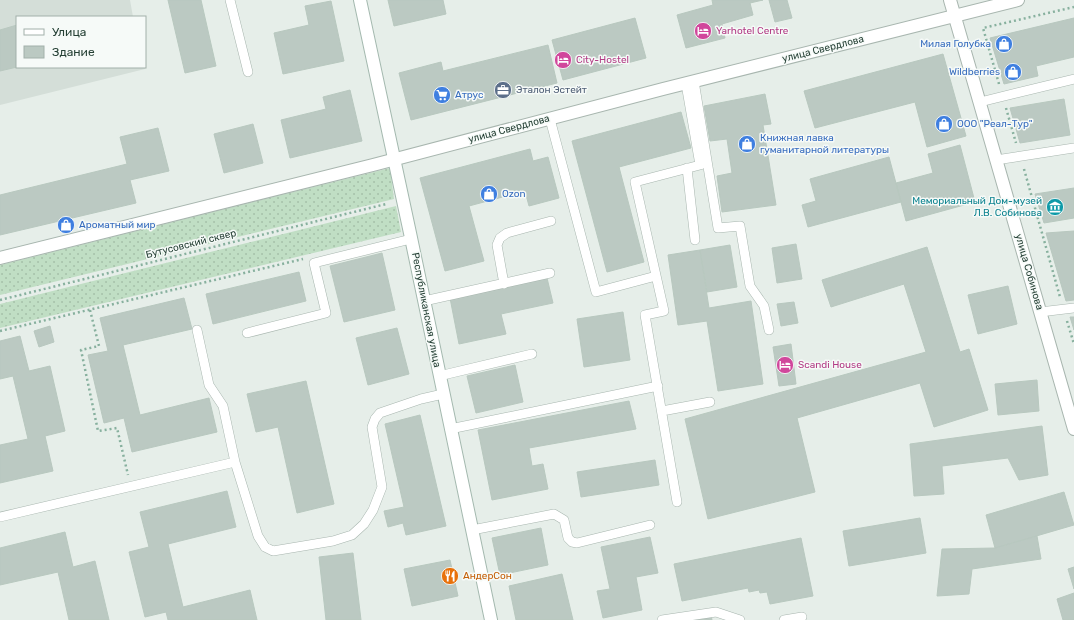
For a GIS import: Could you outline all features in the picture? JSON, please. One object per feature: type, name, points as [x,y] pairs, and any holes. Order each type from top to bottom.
[{"type":"street","name":"Республиканская улица","points":[[360,0],[491,620]]},
{"type":"street","name":"улица Собинова","points":[[950,0],[1074,429]]},
{"type":"street","name":"улица Свердлова","points":[[0,258],[394,160],[690,82],[1018,0]]},
{"type":"lane","points":[[230,0],[248,72]]},
{"type":"lane","points":[[980,102],[1074,79]]},
{"type":"lane","points":[[677,502],[645,316],[664,311],[635,182],[700,165],[690,82]]},
{"type":"lane","points":[[690,82],[718,228],[740,226],[750,286],[764,306],[769,330]]},
{"type":"lane","points":[[550,119],[596,292],[656,276]]},
{"type":"lane","points":[[996,160],[1074,148]]},
{"type":"lane","points":[[688,168],[695,240]]},
{"type":"lane","points":[[504,284],[498,245],[500,238],[507,233],[551,221]]},
{"type":"lane","points":[[247,333],[326,313],[314,263],[411,239]]},
{"type":"lane","points":[[424,302],[550,273]]},
{"type":"lane","points":[[1040,312],[1074,308]]},
{"type":"lane","points":[[197,330],[209,386],[223,406],[236,462],[258,536],[265,547],[273,551],[333,541],[352,535],[364,524],[373,510],[382,487],[372,427],[375,419],[380,413],[421,399],[443,394]]},
{"type":"lane","points":[[439,376],[532,354]]},
{"type":"lane","points":[[450,429],[658,386]]},
{"type":"lane","points":[[662,411],[710,402]]},
{"type":"lane","points":[[0,517],[236,462]]},
{"type":"lane","points":[[472,530],[554,514],[564,520],[568,538],[572,542],[576,543],[650,525]]},
{"type":"lane","points":[[662,620],[716,612],[740,620]]},
{"type":"lane","points":[[784,620],[802,617]]},
{"type":"path","points":[[1074,7],[983,28],[1074,344]]},
{"type":"path","name":"Бутусовский сквер","points":[[0,300],[386,204]]},
{"type":"path","points":[[0,331],[304,258]]},
{"type":"path","points":[[90,310],[99,346],[81,350],[98,431],[117,428],[131,487]]},
{"type":"shaded area","points":[[0,0],[130,0],[133,16],[16,16],[16,68],[145,69],[0,105]]},
{"type":"green space","points":[[390,168],[394,199],[0,295],[0,265]]},
{"type":"green space","points":[[396,206],[401,232],[0,328],[0,304]]},
{"type":"building","points":[[168,0],[201,0],[216,66],[185,73]]},
{"type":"building","points":[[388,0],[443,0],[446,14],[394,26]]},
{"type":"building","name":"Yarhotel Centre","points":[[712,0],[763,0],[750,3],[753,15],[722,24],[725,38],[686,48],[677,15],[713,5]]},
{"type":"building","name":"Yarhotel Centre","points":[[769,0],[787,0],[792,18],[775,22]]},
{"type":"building","points":[[331,1],[344,61],[283,74],[274,33],[309,25],[305,6]]},
{"type":"building","points":[[635,18],[646,58],[563,80],[552,40]]},
{"type":"building","points":[[1074,18],[1074,57],[1036,66],[1038,76],[1004,84],[990,38]]},
{"type":"building","points":[[16,25],[16,67],[0,71],[0,30]]},
{"type":"building","points":[[548,45],[557,83],[411,120],[399,73],[441,62],[443,71]]},
{"type":"building","points":[[943,54],[966,136],[927,147],[915,102],[815,128],[804,91]]},
{"type":"building","points":[[350,90],[362,141],[290,158],[281,120],[326,109],[323,97]]},
{"type":"building","points":[[765,94],[771,124],[763,125],[776,205],[722,212],[717,176],[732,173],[727,139],[710,141],[704,106]]},
{"type":"building","points":[[1064,99],[1070,135],[1020,143],[1010,108]]},
{"type":"building","points":[[681,112],[691,148],[619,167],[644,262],[607,272],[572,141]]},
{"type":"building","points":[[253,124],[263,163],[224,173],[214,134]]},
{"type":"building","points":[[158,128],[169,171],[130,180],[136,203],[0,235],[0,195],[127,164],[120,137]]},
{"type":"building","points":[[960,145],[975,202],[906,221],[896,183],[933,173],[928,154]]},
{"type":"building","points":[[530,149],[533,161],[548,157],[559,198],[529,206],[525,191],[469,206],[484,261],[445,271],[420,178]]},
{"type":"building","points":[[889,157],[901,202],[808,227],[802,205],[816,201],[810,179]]},
{"type":"building","points":[[1074,188],[1074,218],[1044,223],[1035,194]]},
{"type":"building","points":[[1074,231],[1074,300],[1066,301],[1046,233]]},
{"type":"building","points":[[796,244],[802,279],[777,283],[772,248]]},
{"type":"building","points":[[730,245],[737,287],[707,292],[700,250]]},
{"type":"building","points":[[927,247],[960,352],[969,349],[988,410],[934,427],[920,383],[797,418],[815,492],[708,519],[685,419],[926,352],[904,284],[831,307],[822,280]]},
{"type":"building","points":[[700,250],[709,308],[751,301],[763,384],[718,391],[707,321],[678,325],[668,255]]},
{"type":"building","points":[[382,253],[395,310],[344,322],[330,266]]},
{"type":"building","points":[[299,272],[306,301],[213,324],[206,294]]},
{"type":"building","points":[[547,278],[553,303],[501,314],[506,334],[459,344],[450,298]]},
{"type":"building","points":[[1008,286],[1017,324],[978,334],[968,295]]},
{"type":"building","points":[[184,298],[192,329],[123,345],[140,415],[209,398],[217,432],[132,452],[124,418],[104,423],[88,355],[108,351],[100,318]]},
{"type":"building","points":[[794,302],[798,323],[781,326],[777,304]]},
{"type":"building","points":[[623,312],[630,360],[584,367],[577,319]]},
{"type":"building","points":[[1070,317],[1074,317],[1074,330]]},
{"type":"building","points":[[50,326],[54,342],[39,347],[34,331]]},
{"type":"building","points":[[397,328],[409,374],[368,385],[356,338]]},
{"type":"building","points":[[20,336],[29,371],[50,366],[65,431],[45,436],[53,471],[0,483],[0,445],[28,439],[13,376],[0,379],[0,341]]},
{"type":"building","name":"Scandi House","points":[[791,344],[796,384],[779,386],[773,347]]},
{"type":"building","points":[[515,365],[523,402],[476,413],[467,376]]},
{"type":"building","points":[[1037,380],[1039,411],[998,415],[995,384]]},
{"type":"building","points":[[306,381],[334,504],[297,513],[278,427],[256,432],[247,394]]},
{"type":"building","points":[[629,401],[636,429],[529,448],[532,466],[543,464],[548,489],[492,500],[478,430]]},
{"type":"building","points":[[420,415],[446,526],[406,535],[403,523],[388,527],[384,511],[404,507],[385,424]]},
{"type":"building","points":[[1042,426],[1048,475],[1019,480],[1008,458],[942,466],[944,494],[914,496],[910,444]]},
{"type":"building","points":[[655,460],[659,485],[581,497],[577,472]]},
{"type":"building","points":[[227,491],[236,527],[168,544],[183,607],[250,590],[257,620],[168,620],[166,612],[145,617],[129,552],[149,547],[140,512]]},
{"type":"building","points":[[1064,492],[1074,525],[995,548],[986,515]]},
{"type":"building","points":[[920,518],[926,553],[849,566],[843,531]]},
{"type":"building","points":[[541,528],[548,565],[500,575],[492,538]]},
{"type":"building","points":[[65,532],[73,567],[95,561],[109,620],[69,620],[58,572],[0,585],[0,548]]},
{"type":"building","points":[[1037,536],[1041,559],[972,569],[969,594],[937,596],[942,549],[995,548]]},
{"type":"building","points":[[650,537],[658,573],[636,577],[642,610],[603,618],[597,591],[610,589],[601,547]]},
{"type":"building","points":[[801,538],[813,596],[770,604],[767,592],[760,593],[759,590],[749,592],[748,588],[682,601],[674,564]]},
{"type":"building","points":[[353,553],[361,620],[326,620],[319,557]]},
{"type":"building","points":[[450,560],[458,596],[412,606],[404,569]]},
{"type":"building","points":[[1074,567],[1074,589],[1068,569]]},
{"type":"building","points":[[562,574],[573,620],[516,620],[509,586]]},
{"type":"building","points":[[1074,593],[1074,620],[1063,620],[1057,599]]},
{"type":"building","points":[[711,615],[712,620],[686,620]]},
{"type":"place","name":"Yarhotel Centre","points":[[703,31]]},
{"type":"place","name":"Милая Голубка","points":[[1004,44]]},
{"type":"place","name":"City-Hostel","points":[[563,60]]},
{"type":"place","name":"Wildberries","points":[[1013,72]]},
{"type":"place","name":"Эталон Эстейт","points":[[503,90]]},
{"type":"place","name":"Атрус","points":[[442,95]]},
{"type":"place","name":"ООО \"Реал-Тур\"","points":[[944,124]]},
{"type":"place","name":"Книжная лавка гуманитарной литературы","points":[[747,144]]},
{"type":"place","name":"Ozon","points":[[489,194]]},
{"type":"place","name":"Мемориальный Дом-музей Л.В. Собинова","points":[[1055,207]]},
{"type":"place","name":"Ароматный мир","points":[[66,225]]},
{"type":"place","name":"Scandi House","points":[[785,365]]},
{"type":"place","name":"АндерСон","points":[[450,576]]}]
